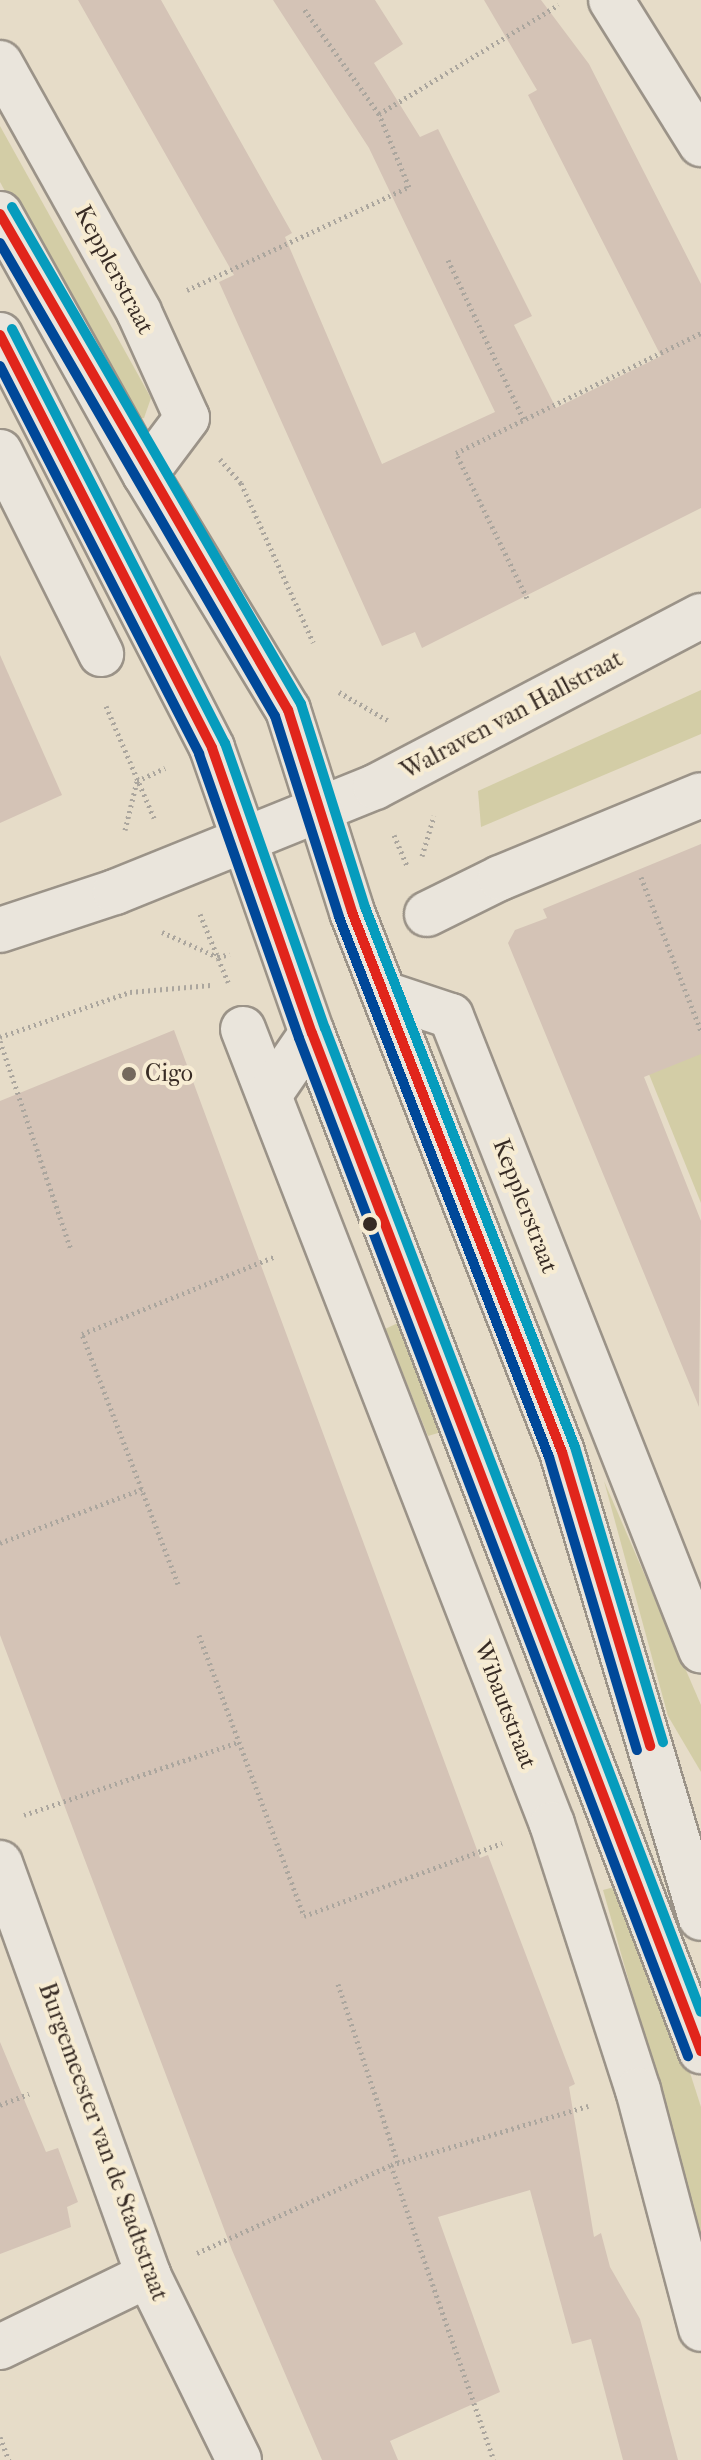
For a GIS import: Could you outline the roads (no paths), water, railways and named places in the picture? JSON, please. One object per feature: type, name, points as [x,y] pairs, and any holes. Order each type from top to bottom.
[{"type":"street","points":[[611,0],[701,144]]},
{"type":"street","name":"Kepplerstraat","points":[[0,63],[139,312],[187,418],[145,474]]},
{"type":"street","points":[[0,214],[145,474],[288,710],[352,912],[388,995],[562,1452],[701,1918]]},
{"type":"street","points":[[0,335],[186,696],[246,839],[312,1033],[701,2051]]},
{"type":"street","points":[[0,452],[101,654]]},
{"type":"street","name":"Walraven van Hallstraat","points":[[0,930],[179,866],[375,787],[701,616]]},
{"type":"street","points":[[427,914],[500,878],[701,795]]},
{"type":"street","name":"Kepplerstraat","points":[[388,995],[451,1016],[701,1650]]},
{"type":"street","name":"Wibautstraat","points":[[243,1029],[552,1824],[638,2090],[701,2329]]},
{"type":"street","points":[[270,1094],[312,1033]]},
{"type":"street","points":[[562,1452],[623,1457]]},
{"type":"street","name":"Burgemeester van de Stadtstraat","points":[[0,1863],[148,2275],[239,2460]]},
{"type":"street","points":[[0,2347],[148,2275]]},
{"type":"place","name":"Cigo","points":[[129,1074]]}]
